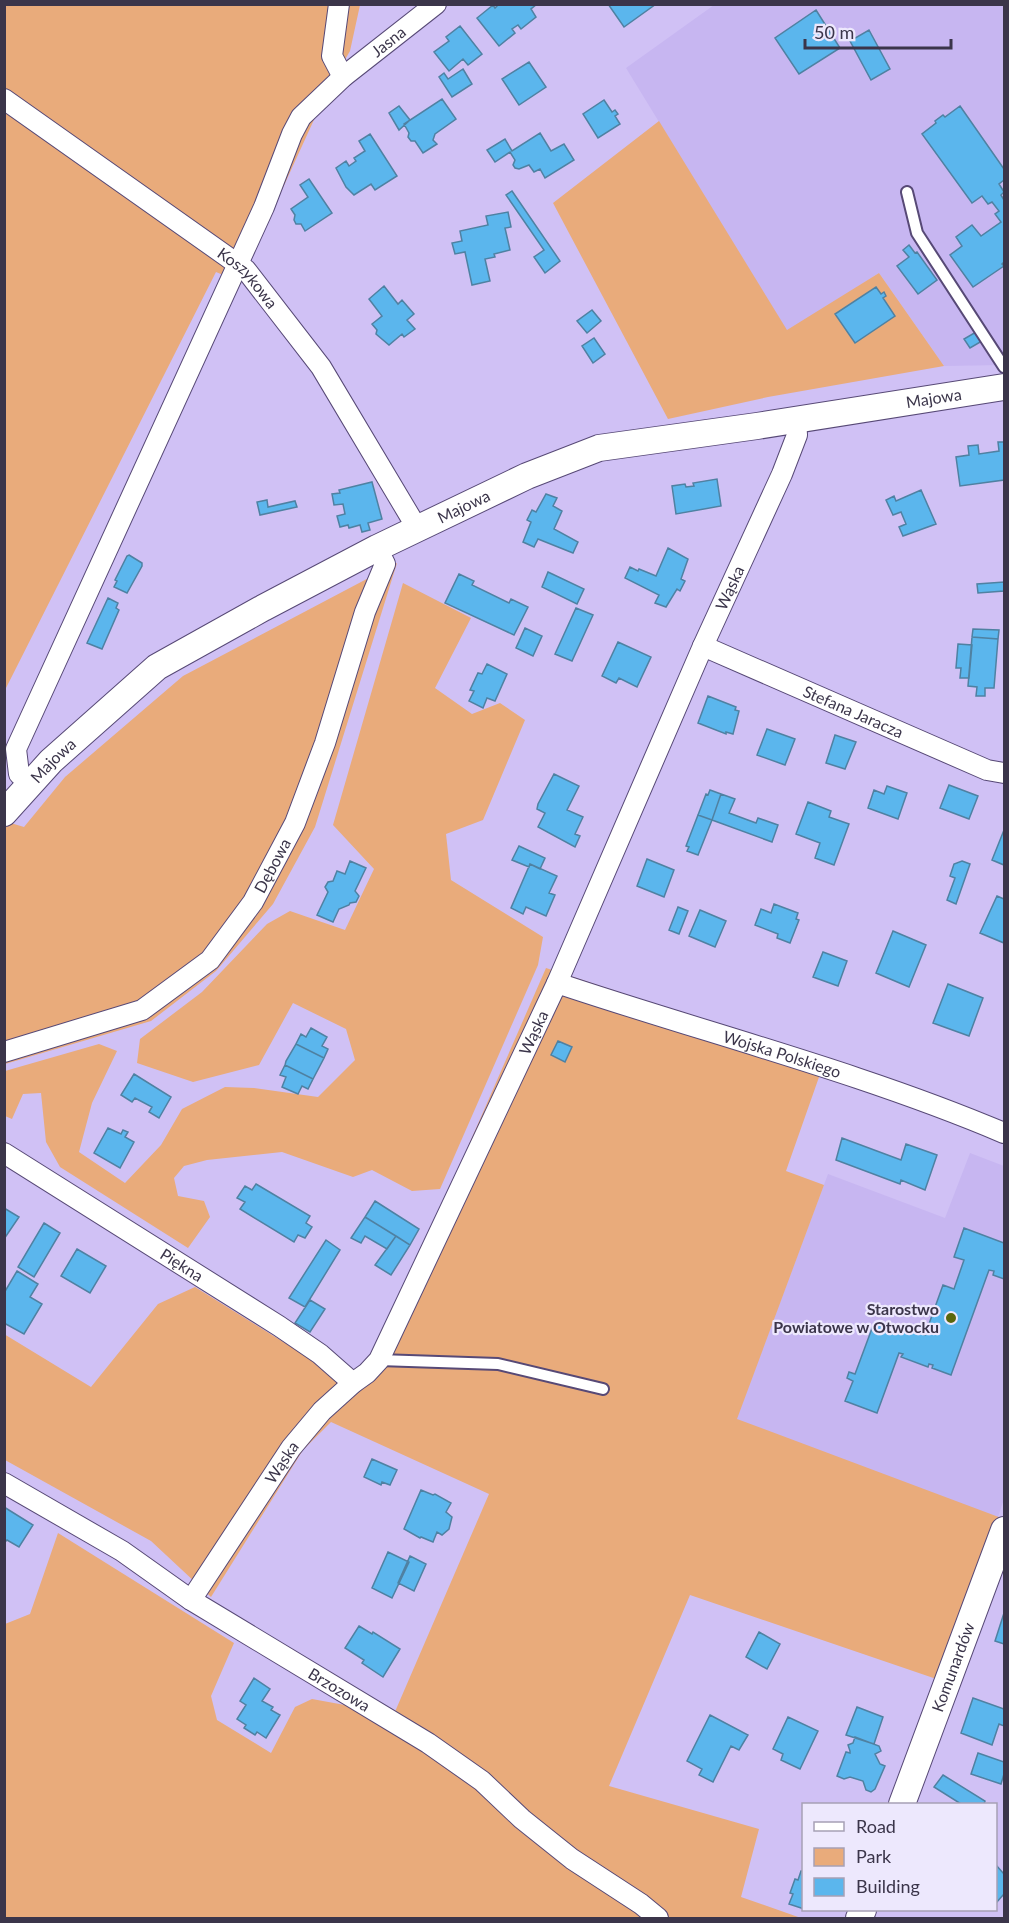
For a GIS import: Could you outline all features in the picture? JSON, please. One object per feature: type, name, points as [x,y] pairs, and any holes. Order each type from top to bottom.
[{"type":"street","points":[[339,4],[332,56],[343,77]]},
{"type":"street","name":"Jasna","points":[[31,784],[19,774],[16,749],[264,207],[292,134],[301,117],[343,77],[436,4]]},
{"type":"street","name":"Koszykowa","points":[[4,99],[246,270],[321,367],[417,528]]},
{"type":"street","name":"Majowa","points":[[4,813],[51,761],[157,667],[377,548],[527,476],[599,448],[1005,387]]},
{"type":"street","name":"Wąska","points":[[191,1600],[291,1448],[322,1411],[379,1360],[557,983],[703,646],[782,474],[796,435],[796,420]]},
{"type":"street","name":"Dębowa","points":[[4,1052],[142,1010],[210,960],[253,902],[296,823],[325,743],[365,612],[385,564],[377,548]]},
{"type":"street","name":"Stefana Jaracza","points":[[703,646],[987,770],[1005,773]]},
{"type":"street","name":"Wojska Polskiego","points":[[557,983],[658,1017],[778,1051],[1005,1133]]},
{"type":"street","name":"Piękna","points":[[4,1152],[279,1326],[320,1354],[353,1383]]},
{"type":"street","name":"Brzozowa","points":[[4,1483],[122,1551],[191,1600],[428,1743],[482,1781],[522,1819],[572,1859],[641,1904],[658,1918]]},
{"type":"street","name":"Komunardów","points":[[902,1803],[1005,1530]]},
{"type":"lane","points":[[907,192],[917,233],[1005,367]]},
{"type":"lane","points":[[379,1360],[498,1364],[603,1389]]},
{"type":"shaded area","points":[[714,5],[1004,5],[1004,365],[944,366],[879,273],[787,331],[626,68]]},
{"type":"shaded area","points":[[970,1153],[1004,1166],[1004,1499],[994,1529],[732,1431],[828,1174],[945,1218]]},
{"type":"green space","points":[[5,5],[360,5],[350,51],[328,89],[240,282],[216,272],[5,690]]},
{"type":"green space","points":[[659,121],[787,330],[879,273],[944,366],[768,397],[668,419],[553,203]]},
{"type":"green space","points":[[397,563],[315,827],[273,904],[216,971],[151,1021],[5,1064],[4,821],[24,827],[65,777],[183,676]]},
{"type":"green space","points":[[403,583],[471,618],[435,688],[472,714],[500,703],[525,720],[483,820],[446,834],[451,880],[543,937],[538,965],[440,1189],[412,1191],[372,1170],[353,1177],[282,1152],[207,1160],[184,1166],[174,1178],[178,1196],[204,1201],[210,1217],[188,1248],[60,1167],[46,1142],[41,1093],[23,1094],[12,1119],[5,1116],[5,1071],[99,1044],[117,1051],[92,1103],[79,1152],[125,1183],[161,1145],[182,1109],[225,1087],[254,1088],[318,1097],[355,1060],[346,1029],[293,1003],[259,1065],[193,1082],[137,1063],[140,1039],[202,992],[267,924],[290,911],[345,930],[374,869],[333,825]]},
{"type":"green space","points":[[546,968],[825,1060],[786,1171],[824,1185],[737,1419],[1004,1519],[954,1685],[690,1595],[609,1786],[759,1829],[741,1897],[801,1918],[5,1918],[5,1624],[30,1614],[58,1533],[234,1643],[211,1696],[217,1720],[271,1753],[295,1707],[312,1699],[394,1714],[489,1494],[331,1422],[303,1450],[211,1597],[151,1541],[5,1460],[4,1334],[91,1387],[158,1304],[195,1287],[322,1366],[370,1371]]},
{"type":"building","points":[[499,4],[537,4],[531,9],[536,17],[521,29],[518,25],[512,29],[515,33],[499,46],[477,18],[493,5],[495,8]]},
{"type":"building","points":[[608,4],[656,4],[624,27]]},
{"type":"building","points":[[816,10],[840,48],[799,74],[775,38]]},
{"type":"building","points":[[460,26],[482,54],[468,65],[463,59],[449,71],[434,52],[449,41],[446,37]]},
{"type":"building","points":[[869,30],[890,69],[871,80],[850,41]]},
{"type":"building","points":[[529,62],[546,87],[519,105],[502,79]]},
{"type":"building","points":[[463,69],[472,84],[452,97],[439,77],[444,73],[448,79]]},
{"type":"building","points":[[442,99],[456,119],[435,134],[433,140],[437,144],[423,153],[415,141],[411,141],[408,137],[409,133],[404,124]]},
{"type":"building","points":[[604,100],[612,112],[615,110],[618,114],[615,116],[620,124],[598,138],[583,114]]},
{"type":"building","points":[[399,106],[410,120],[399,130],[389,113]]},
{"type":"building","points":[[960,106],[1004,169],[1004,180],[999,184],[1004,192],[1001,195],[1004,200],[1004,262],[1002,264],[1004,266],[973,287],[950,255],[962,246],[956,237],[972,225],[981,236],[1001,222],[995,214],[999,211],[992,202],[988,204],[982,196],[972,203],[922,134],[943,115],[945,117]]},
{"type":"building","points":[[540,133],[551,151],[564,144],[574,160],[545,178],[540,169],[534,172],[529,165],[519,169],[515,168],[513,165],[515,160],[510,152],[495,162],[487,150],[505,139],[512,151]]},
{"type":"building","points":[[370,134],[397,176],[375,190],[371,184],[354,195],[346,187],[336,168],[346,161],[349,166],[356,161],[354,158],[365,151],[359,141]]},
{"type":"building","points":[[309,179],[332,213],[305,231],[301,224],[296,224],[295,215],[291,209],[308,197],[300,185]]},
{"type":"building","points":[[512,191],[560,261],[545,273],[534,257],[544,250],[506,195]]},
{"type":"building","points":[[508,212],[511,227],[505,228],[510,250],[485,259],[490,281],[472,285],[465,252],[455,254],[452,243],[462,241],[460,231],[488,225],[486,216]]},
{"type":"building","points":[[909,245],[915,253],[917,252],[937,280],[918,294],[897,266],[909,257],[903,250]]},
{"type":"building","points":[[384,286],[398,304],[402,300],[414,314],[407,320],[415,329],[404,337],[402,334],[389,345],[376,334],[377,330],[372,324],[382,316],[369,299]]},
{"type":"building","points":[[876,287],[881,294],[884,292],[886,296],[883,298],[895,316],[855,343],[835,314]]},
{"type":"building","points":[[592,310],[601,321],[587,333],[577,321]]},
{"type":"building","points":[[976,332],[982,341],[970,348],[964,339]]},
{"type":"building","points":[[594,338],[605,354],[593,363],[582,346]]},
{"type":"building","points":[[998,442],[1004,442],[1004,480],[960,486],[956,457],[969,455],[968,446],[978,445],[979,454],[999,451]]},
{"type":"building","points":[[717,479],[721,506],[676,514],[672,486],[685,484],[686,487],[694,486],[693,483]]},
{"type":"building","points":[[372,482],[382,519],[368,523],[370,530],[362,532],[360,525],[349,528],[348,525],[340,527],[337,516],[345,514],[343,504],[334,505],[332,494],[340,493],[339,490]]},
{"type":"building","points":[[921,490],[936,524],[903,536],[899,527],[906,524],[901,512],[893,515],[886,500],[894,496],[896,501]]},
{"type":"building","points":[[546,494],[557,498],[553,506],[562,511],[554,529],[578,542],[573,553],[538,539],[534,547],[523,542],[531,522],[527,520],[532,510],[536,512]]},
{"type":"building","points":[[267,500],[268,507],[295,501],[297,507],[260,515],[257,502]]},
{"type":"building","points":[[668,548],[688,559],[681,579],[685,581],[680,591],[677,589],[666,607],[655,603],[659,595],[625,578],[630,567],[656,576]]},
{"type":"building","points":[[129,555],[142,563],[142,566],[127,593],[114,587],[117,581],[115,580]]},
{"type":"building","points":[[548,572],[584,589],[577,604],[542,587]]},
{"type":"building","points":[[459,574],[474,581],[472,585],[509,603],[511,599],[528,607],[514,635],[445,603]]},
{"type":"building","points":[[1004,582],[1004,591],[978,593],[977,584]]},
{"type":"building","points":[[108,598],[118,603],[116,608],[119,610],[102,649],[87,643]]},
{"type":"building","points":[[576,608],[593,615],[572,661],[555,654]]},
{"type":"building","points":[[525,628],[542,636],[533,656],[516,648]]},
{"type":"building","points":[[973,629],[999,630],[998,639],[972,637]]},
{"type":"building","points":[[972,637],[998,639],[994,688],[985,688],[985,696],[976,696],[977,687],[968,686]]},
{"type":"building","points":[[618,642],[651,657],[637,687],[619,678],[616,683],[602,676]]},
{"type":"building","points":[[958,644],[972,645],[969,678],[960,678],[961,668],[956,668]]},
{"type":"building","points":[[487,664],[507,674],[495,701],[487,698],[483,708],[469,701],[474,691],[470,690],[478,673],[482,674]]},
{"type":"building","points":[[708,696],[736,707],[735,710],[739,711],[733,734],[726,732],[726,734],[698,723]]},
{"type":"building","points":[[767,729],[795,739],[785,765],[757,755]]},
{"type":"building","points":[[835,735],[856,742],[845,769],[826,763]]},
{"type":"building","points":[[554,774],[579,786],[567,810],[583,817],[575,834],[580,836],[575,847],[538,827],[545,813],[537,809],[538,804]]},
{"type":"building","points":[[949,785],[978,796],[969,819],[940,808]]},
{"type":"building","points":[[887,786],[907,793],[898,819],[868,808],[874,790],[884,794]]},
{"type":"building","points":[[710,790],[721,794],[712,820],[698,815],[706,794],[708,795]]},
{"type":"building","points":[[721,794],[735,799],[729,813],[756,823],[758,818],[778,825],[772,842],[712,820]]},
{"type":"building","points":[[808,802],[831,811],[829,817],[849,824],[834,865],[815,858],[820,843],[796,834]]},
{"type":"building","points":[[698,815],[712,820],[698,855],[687,851],[689,847],[686,846]]},
{"type":"building","points":[[1004,830],[1004,865],[992,860]]},
{"type":"building","points":[[519,846],[545,858],[540,869],[512,860]]},
{"type":"building","points":[[647,859],[674,870],[664,897],[637,886]]},
{"type":"building","points":[[350,861],[366,868],[355,891],[359,896],[356,902],[339,909],[333,922],[317,915],[328,892],[325,887],[328,882],[333,881],[337,871],[345,874]]},
{"type":"building","points":[[962,861],[970,864],[956,904],[947,900],[955,878],[950,876],[954,864]]},
{"type":"building","points":[[530,864],[557,876],[549,893],[555,895],[546,916],[526,907],[523,914],[511,908]]},
{"type":"building","points":[[997,896],[1004,899],[1004,943],[980,933]]},
{"type":"building","points":[[774,904],[798,913],[796,919],[799,920],[790,943],[777,938],[778,934],[755,925],[761,909],[771,913]]},
{"type":"building","points":[[678,907],[688,911],[679,934],[669,930]]},
{"type":"building","points":[[700,910],[726,921],[715,947],[689,936]]},
{"type":"building","points":[[893,931],[926,945],[909,987],[876,973]]},
{"type":"building","points":[[823,952],[847,961],[838,986],[813,977]]},
{"type":"building","points":[[948,984],[983,998],[969,1036],[933,1023]]},
{"type":"building","points":[[311,1028],[327,1037],[322,1046],[328,1049],[324,1058],[296,1044],[301,1034],[306,1037]]},
{"type":"building","points":[[558,1041],[572,1047],[565,1062],[551,1055]]},
{"type":"building","points":[[296,1044],[324,1058],[313,1079],[285,1065]]},
{"type":"building","points":[[285,1065],[313,1079],[308,1089],[302,1086],[298,1094],[282,1087],[286,1077],[280,1075]]},
{"type":"building","points":[[134,1074],[171,1097],[159,1118],[149,1112],[152,1107],[135,1098],[132,1102],[121,1095]]},
{"type":"building","points":[[108,1128],[121,1134],[123,1130],[128,1132],[125,1137],[134,1142],[120,1168],[94,1153]]},
{"type":"building","points":[[842,1138],[901,1160],[906,1144],[937,1155],[925,1190],[901,1180],[900,1184],[836,1160]]},
{"type":"building","points":[[256,1184],[310,1216],[306,1223],[312,1227],[305,1238],[298,1235],[294,1242],[240,1209],[245,1202],[237,1198],[245,1186],[252,1190]]},
{"type":"building","points":[[375,1201],[419,1229],[410,1245],[365,1217]]},
{"type":"building","points":[[4,1208],[19,1217],[4,1239]]},
{"type":"building","points":[[365,1217],[396,1236],[387,1249],[365,1236],[361,1243],[351,1238]]},
{"type":"building","points":[[44,1223],[60,1233],[34,1277],[18,1267]]},
{"type":"building","name":"Starostwo Powiatowe w Otwocku","points":[[964,1228],[1004,1243],[1004,1279],[993,1275],[994,1271],[989,1270],[951,1375],[932,1368],[933,1365],[929,1364],[928,1367],[901,1357],[903,1354],[899,1353],[877,1413],[845,1401],[853,1381],[847,1378],[849,1372],[855,1374],[874,1323],[897,1332],[903,1326],[925,1335],[943,1285],[954,1289],[964,1260],[954,1257]]},
{"type":"building","points":[[396,1236],[410,1245],[391,1275],[375,1265]]},
{"type":"building","points":[[326,1240],[340,1250],[305,1307],[289,1298]]},
{"type":"building","points":[[77,1249],[106,1266],[90,1293],[61,1276]]},
{"type":"building","points":[[17,1271],[38,1284],[30,1297],[42,1304],[24,1334],[4,1323],[4,1293]]},
{"type":"building","points":[[310,1300],[325,1309],[310,1332],[295,1323]]},
{"type":"building","points":[[372,1459],[397,1470],[390,1485],[382,1482],[381,1485],[364,1477]]},
{"type":"building","points":[[421,1490],[435,1494],[451,1503],[446,1512],[452,1517],[449,1529],[442,1535],[437,1532],[433,1542],[404,1529]]},
{"type":"building","points":[[4,1507],[33,1525],[19,1547],[7,1540],[4,1543]]},
{"type":"building","points":[[388,1552],[409,1562],[392,1598],[372,1588]]},
{"type":"building","points":[[410,1556],[426,1564],[414,1591],[398,1583]]},
{"type":"building","points":[[1004,1613],[1004,1644],[995,1641]]},
{"type":"building","points":[[359,1626],[400,1649],[383,1677],[362,1663],[364,1660],[345,1648]]},
{"type":"building","points":[[759,1632],[780,1644],[767,1669],[746,1657]]},
{"type":"building","points":[[254,1678],[270,1689],[262,1701],[273,1707],[271,1710],[280,1715],[266,1738],[257,1732],[255,1735],[244,1728],[246,1725],[237,1719],[246,1705],[240,1701]]},
{"type":"building","points":[[973,1698],[1004,1709],[1004,1726],[999,1724],[992,1745],[961,1733]]},
{"type":"building","points":[[857,1707],[883,1717],[874,1744],[846,1735]]},
{"type":"building","points":[[710,1715],[748,1735],[739,1750],[731,1746],[713,1782],[699,1775],[702,1769],[687,1761]]},
{"type":"building","points":[[788,1717],[818,1731],[800,1769],[781,1760],[783,1754],[773,1749]]},
{"type":"building","points":[[855,1737],[879,1746],[881,1751],[875,1754],[880,1764],[885,1766],[875,1789],[871,1792],[866,1790],[863,1781],[837,1776],[846,1752],[850,1753],[848,1745],[853,1743]]},
{"type":"building","points":[[978,1753],[1004,1762],[1001,1784],[971,1774]]},
{"type":"building","points":[[943,1775],[985,1801],[984,1803],[959,1803],[934,1787]]},
{"type":"building","points":[[997,1866],[1004,1874],[1004,1894],[997,1902]]},
{"type":"building","points":[[802,1871],[802,1908],[789,1904],[795,1879],[798,1880]]},
{"type":"place","name":"Starostwo Powiatowe w Otwocku","points":[[951,1318]]}]
